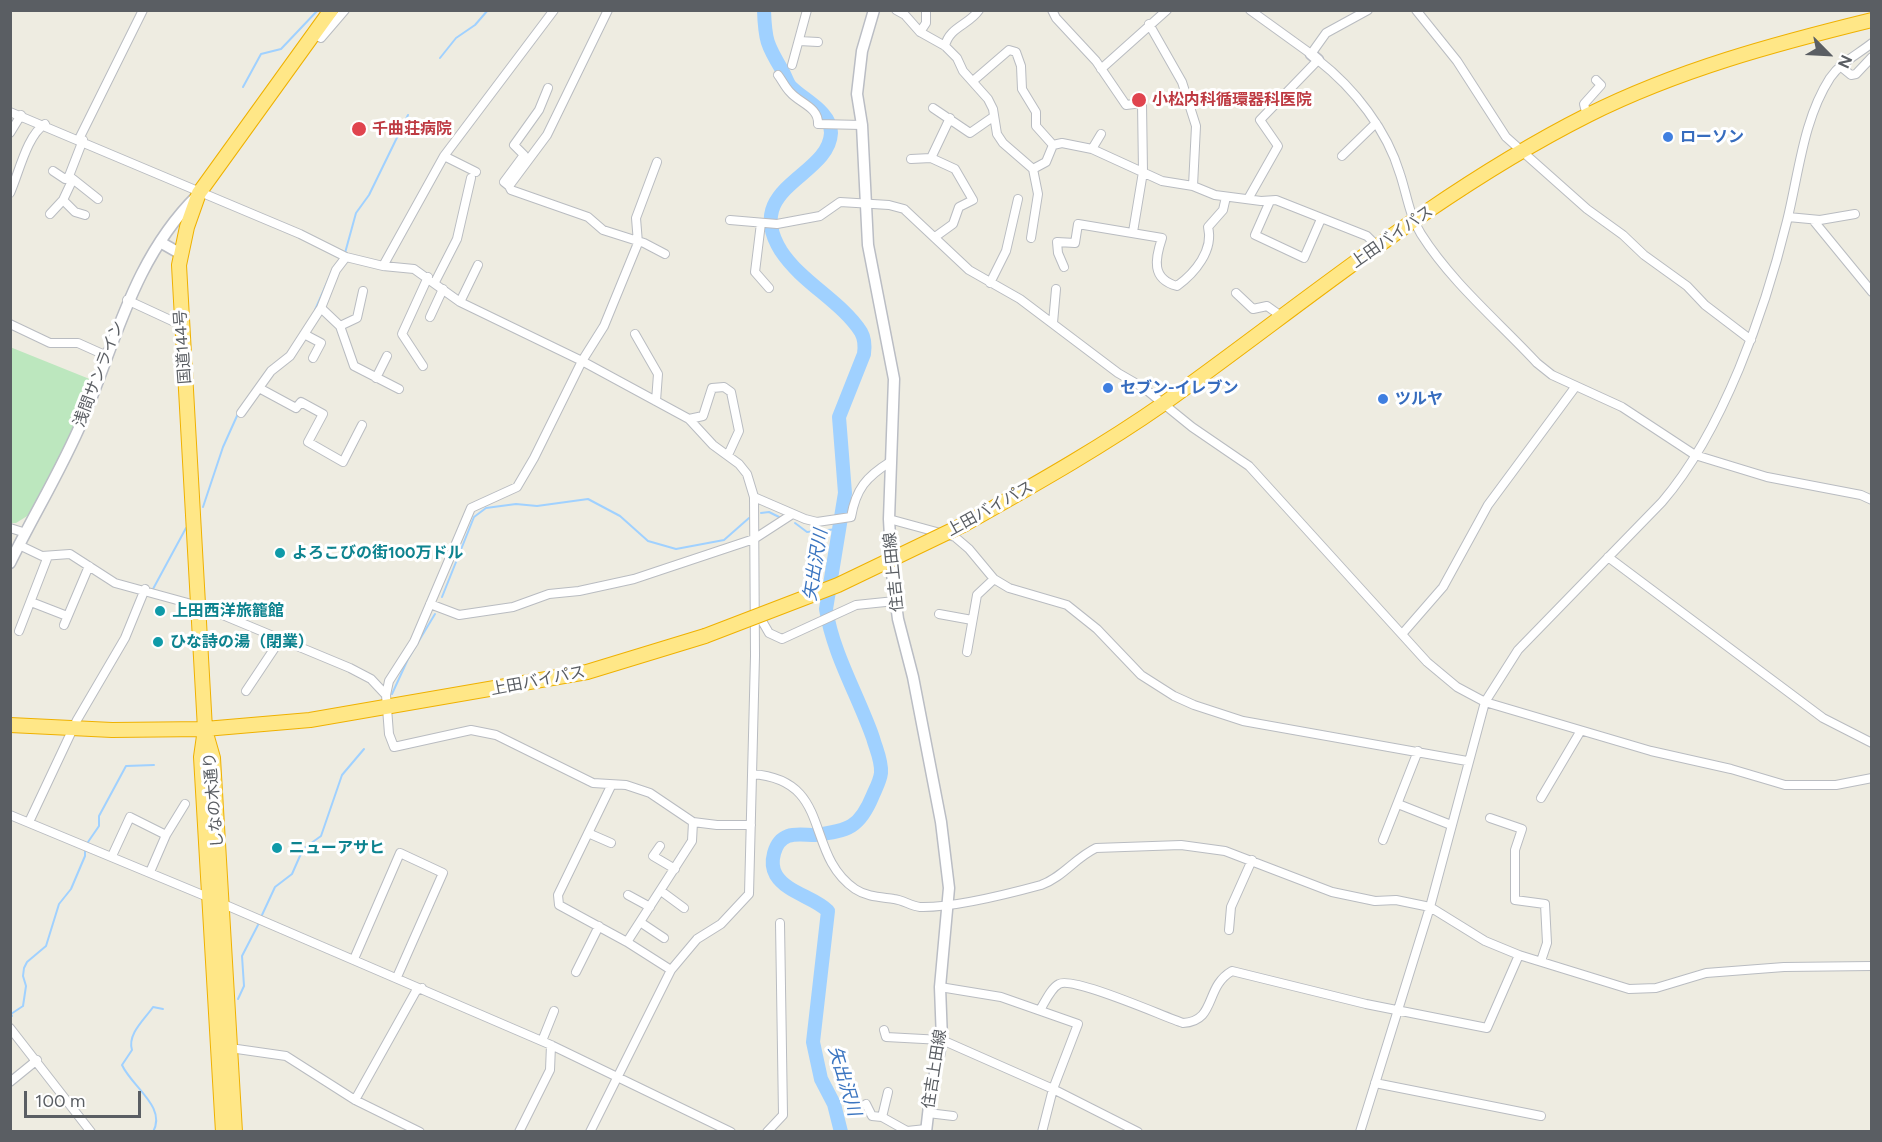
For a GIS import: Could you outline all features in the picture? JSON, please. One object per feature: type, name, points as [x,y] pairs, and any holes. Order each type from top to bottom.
[{"type":"highway","name":"国道144号","points":[[205,729],[178,279],[181,254],[187,227],[200,193],[331,10]]},
{"type":"highway","name":"上田バイパス","points":[[10,725],[205,729],[310,720],[387,702],[587,672],[705,636],[838,585],[965,524],[1055,473],[1162,404],[1414,221],[1525,151],[1587,116],[1658,84],[1720,61],[1766,46],[1872,20]]},
{"type":"highway","name":"しなの木通り","points":[[205,729],[213,758],[215,901],[223,1131]]},
{"type":"highway","name":"しなの木通り","points":[[215,901],[230,1048],[235,1131]]},
{"type":"main road","name":"住吉上田線","points":[[874,10],[862,51],[857,94],[862,125],[864,203],[868,245],[894,379],[889,519],[895,601],[913,677],[941,822],[950,904],[940,987],[942,1040],[926,1130]]},
{"type":"main road","name":"浅間サンライン","points":[[10,563],[63,464],[127,300],[175,220],[200,193]]},
{"type":"main road","points":[[160,242],[181,254]]},
{"type":"street","points":[[50,214],[63,200],[71,183],[69,176],[81,140],[143,10]]},
{"type":"street","points":[[315,35],[321,38],[345,10]]},
{"type":"street","points":[[383,266],[444,156],[554,10]]},
{"type":"street","points":[[509,186],[547,135],[608,10]]},
{"type":"street","points":[[792,65],[807,10]]},
{"type":"street","points":[[896,10],[905,15],[920,32],[945,46],[988,99],[1003,142],[1033,169],[1038,194],[1031,238]]},
{"type":"street","points":[[920,32],[926,23],[926,10]]},
{"type":"street","points":[[945,46],[952,31],[973,19],[979,10]]},
{"type":"street","points":[[1052,10],[1101,69],[1126,105],[1142,104],[1143,172],[1133,232]]},
{"type":"street","points":[[1101,69],[1167,10]]},
{"type":"street","points":[[1250,10],[1315,57],[1345,84],[1376,123],[1392,152],[1414,221],[1439,262],[1537,363],[1552,375],[1622,407],[1695,455],[1767,477],[1854,493],[1872,500]]},
{"type":"street","points":[[1248,199],[1278,146],[1260,120],[1315,57],[1326,33],[1368,10]]},
{"type":"street","points":[[1416,10],[1457,61],[1506,137],[1525,151],[1587,209],[1623,235],[1644,255],[1688,286],[1705,305],[1751,340]]},
{"type":"street","points":[[1149,24],[1182,82],[1196,126],[1193,186]]},
{"type":"street","points":[[799,41],[818,42]]},
{"type":"street","points":[[1360,1131],[1430,907],[1467,761],[1485,702],[1518,650],[1677,484],[1695,455],[1751,340],[1769,289],[1813,113],[1825,87],[1840,66],[1872,43]]},
{"type":"street","points":[[973,81],[1009,50],[1016,52],[1021,66],[1022,89],[1035,112],[1036,126],[1053,145]]},
{"type":"street","points":[[1840,66],[1851,75],[1856,74],[1872,57]]},
{"type":"street","points":[[778,75],[790,92],[811,108],[819,118],[818,124],[862,125]]},
{"type":"street","points":[[1587,116],[1584,104],[1601,85],[1596,80]]},
{"type":"street","points":[[548,88],[539,110],[514,145],[524,155],[506,176],[504,182],[511,190],[588,218],[603,230],[638,243],[644,243],[665,254]]},
{"type":"street","points":[[933,108],[970,134],[993,117]]},
{"type":"street","points":[[10,111],[300,234],[346,257],[383,266],[414,269],[435,282],[459,302],[582,362],[689,419],[713,446],[728,455],[747,474],[754,497],[753,774],[750,885],[747,899],[721,924],[697,939],[671,970],[590,1131]]},
{"type":"street","points":[[10,133],[21,115]]},
{"type":"street","points":[[931,158],[950,118]]},
{"type":"street","points":[[1342,156],[1376,123]]},
{"type":"street","points":[[10,193],[26,157],[28,143],[38,128],[45,124]]},
{"type":"street","points":[[1092,149],[1101,134]]},
{"type":"street","points":[[1053,145],[1062,143],[1092,149],[1162,181],[1193,186],[1226,197],[1276,200],[1367,236],[1377,246]]},
{"type":"street","points":[[1033,169],[1046,162],[1053,145]]},
{"type":"street","points":[[435,282],[458,239],[473,175],[444,156]]},
{"type":"street","points":[[911,159],[931,158],[955,169],[973,200],[959,207],[953,224],[935,237]]},
{"type":"street","points":[[657,162],[636,218],[638,243],[604,326],[582,362],[517,487],[471,508],[414,642],[394,669],[387,702],[389,734],[394,747],[471,730],[489,733],[593,783],[611,786],[626,785],[650,793],[693,822],[751,825]]},
{"type":"street","points":[[53,171],[65,179],[69,176]]},
{"type":"street","points":[[69,176],[98,199]]},
{"type":"street","points":[[1064,267],[1058,253],[1057,242],[1075,243],[1078,224],[1133,232],[1162,238],[1155,267],[1157,274],[1168,284],[1177,286],[1186,279],[1209,248],[1211,237],[1208,227],[1222,210],[1226,197]]},
{"type":"street","points":[[990,283],[1006,251],[1018,199]]},
{"type":"street","points":[[63,200],[75,212],[85,215]]},
{"type":"street","points":[[1270,201],[1255,235],[1304,258],[1321,219]]},
{"type":"street","points":[[730,220],[777,224],[820,216],[840,202],[898,206],[969,270],[1020,299],[1095,356],[1249,466],[1427,662],[1457,687],[1485,702],[1580,732],[1785,785],[1836,785],[1872,778]]},
{"type":"street","points":[[1788,217],[1813,220],[1855,214]]},
{"type":"street","points":[[1813,220],[1872,292]]},
{"type":"street","points":[[762,223],[754,272],[769,288]]},
{"type":"street","points":[[241,413],[271,372],[290,356],[321,308],[336,270],[346,257]]},
{"type":"street","points":[[459,302],[478,265]]},
{"type":"street","points":[[423,366],[402,334],[428,277]]},
{"type":"street","points":[[430,317],[443,289]]},
{"type":"street","points":[[1053,323],[1056,289]]},
{"type":"street","points":[[340,326],[357,318],[363,291]]},
{"type":"street","points":[[1236,293],[1253,309],[1272,307],[1281,316]]},
{"type":"street","points":[[127,300],[181,325]]},
{"type":"street","points":[[321,308],[340,326],[354,366],[399,389]]},
{"type":"street","points":[[10,324],[50,343],[78,343],[107,356]]},
{"type":"street","points":[[304,334],[321,343],[313,357]]},
{"type":"street","points":[[635,334],[658,374],[656,401]]},
{"type":"street","points":[[376,378],[387,357]]},
{"type":"street","points":[[689,419],[703,416],[712,388],[724,387],[731,392],[740,431],[728,455]]},
{"type":"street","points":[[1403,633],[1443,587],[1488,505],[1576,387]]},
{"type":"street","points":[[259,388],[296,408],[301,402],[323,414],[308,442],[343,462],[362,425]]},
{"type":"street","points":[[754,497],[791,515],[817,522],[851,517],[854,498],[866,478],[890,462]]},
{"type":"street","points":[[430,604],[459,615],[513,608],[549,594],[579,591],[634,579],[754,539],[791,515]]},
{"type":"street","points":[[889,519],[955,537],[969,549],[994,579],[1009,588],[1067,605],[1097,629],[1141,675],[1174,696],[1194,705],[1243,721],[1467,761]]},
{"type":"street","points":[[10,528],[26,533]]},
{"type":"street","points":[[19,545],[48,556],[70,554],[115,583],[198,606],[360,674],[371,679],[387,702]]},
{"type":"street","points":[[19,631],[48,556]]},
{"type":"street","points":[[1608,557],[1815,713],[1872,743]]},
{"type":"street","points":[[64,625],[89,566]]},
{"type":"street","points":[[967,652],[977,595],[994,579]]},
{"type":"street","points":[[29,822],[74,728],[125,638],[145,590]]},
{"type":"street","points":[[753,605],[769,633],[777,638],[790,638],[856,605],[895,601]]},
{"type":"street","points":[[31,602],[67,616]]},
{"type":"street","points":[[939,614],[972,620]]},
{"type":"street","points":[[246,691],[280,640]]},
{"type":"street","points":[[1541,798],[1580,732]]},
{"type":"street","points":[[1383,840],[1418,751]]},
{"type":"street","points":[[753,774],[766,775],[796,788],[806,799],[822,841],[841,875],[856,890],[914,906],[950,904],[1014,893],[1055,880],[1085,853],[1096,848],[1181,845],[1225,851],[1332,892],[1375,901],[1396,900],[1430,907],[1485,941],[1519,955],[1629,989],[1642,991],[1706,973],[1784,966],[1821,968],[1872,966]]},
{"type":"street","points":[[611,786],[558,895],[559,905],[627,942],[671,970]]},
{"type":"street","points":[[150,872],[166,836],[185,804]]},
{"type":"street","points":[[1398,804],[1451,825]]},
{"type":"street","points":[[10,814],[397,977],[551,1045],[731,1131]]},
{"type":"street","points":[[112,856],[130,817],[166,836]]},
{"type":"street","points":[[1490,818],[1522,829],[1515,850],[1515,900],[1545,903],[1546,943],[1541,961]]},
{"type":"street","points":[[627,942],[692,841],[693,822]]},
{"type":"street","points":[[588,833],[611,843]]},
{"type":"street","points":[[660,846],[653,856],[675,869]]},
{"type":"street","points":[[354,959],[400,854],[443,873],[397,977]]},
{"type":"street","points":[[1229,930],[1231,907],[1252,860]]},
{"type":"street","points":[[660,891],[684,908]]},
{"type":"street","points":[[628,895],[650,907]]},
{"type":"street","points":[[640,922],[664,938]]},
{"type":"street","points":[[767,1131],[783,1115],[780,923]]},
{"type":"street","points":[[576,972],[599,926]]},
{"type":"street","points":[[1040,1010],[1056,985],[1065,981],[1084,985],[1183,1023],[1196,1022],[1203,1016],[1217,984],[1232,971],[1366,1004],[1487,1028],[1519,955]]},
{"type":"street","points":[[940,987],[1001,997],[1078,1024],[1053,1089],[1042,1131]]},
{"type":"street","points":[[355,1100],[416,991],[422,988]]},
{"type":"street","points":[[542,1041],[554,1011]]},
{"type":"street","points":[[10,1028],[91,1131]]},
{"type":"street","points":[[884,1030],[886,1037],[942,1040],[1053,1089],[1138,1131]]},
{"type":"street","points":[[519,1131],[550,1070],[551,1045]]},
{"type":"street","points":[[230,1048],[286,1056],[355,1100],[420,1131]]},
{"type":"street","points":[[10,1082],[37,1060]]},
{"type":"street","points":[[1376,1083],[1540,1116]]},
{"type":"street","points":[[882,1117],[888,1092]]},
{"type":"street","points":[[866,1104],[872,1116],[882,1117],[907,1131],[926,1130]]},
{"type":"street","points":[[928,1113],[953,1116]]},
{"type":"green space","points":[[10,347],[92,380],[58,465],[32,513],[16,523],[10,523]]},
{"type":"waterway","points":[[243,87],[261,54],[281,49],[318,10]]},
{"type":"waterway","points":[[440,58],[456,38],[475,25],[488,10]]},
{"type":"waterway","name":"矢出沢川","points":[[764,10],[768,42],[788,83],[821,112],[830,125],[831,133],[827,148],[817,161],[779,197],[772,212],[772,229],[781,251],[800,273],[853,321],[861,332],[864,343],[864,354],[839,417],[845,493],[826,609],[834,642],[873,738],[881,764],[880,776],[868,806],[852,826],[837,832],[788,836],[776,847],[773,859],[774,870],[781,881],[828,911],[813,1042],[821,1079],[834,1104],[841,1132]]},
{"type":"waterway","points":[[345,253],[356,213],[369,195],[408,115]]},
{"type":"waterway","points":[[315,310],[333,269]]},
{"type":"waterway","points":[[203,507],[223,447],[241,407],[252,392]]},
{"type":"waterway","points":[[442,597],[474,517],[486,508],[516,504],[537,506],[588,499],[620,516],[648,541],[676,549],[724,540],[749,518]]},
{"type":"waterway","points":[[761,513],[769,512],[779,517]]},
{"type":"waterway","points":[[795,523],[807,532],[838,529]]},
{"type":"waterway","points":[[153,589],[186,528]]},
{"type":"waterway","points":[[392,694],[408,659],[435,614]]},
{"type":"waterway","points":[[262,915],[275,887],[292,874],[303,849],[321,836],[342,775],[364,749]]},
{"type":"waterway","points":[[88,842],[99,826],[99,816],[126,766],[154,765]]},
{"type":"waterway","points":[[12,1016],[11,1014],[23,1006],[26,986],[23,976],[24,968],[27,962],[46,946],[59,904],[71,889],[85,856],[85,849]]},
{"type":"waterway","points":[[238,999],[244,986],[242,956],[259,923]]},
{"type":"waterway","points":[[153,1132],[156,1123],[152,1106],[122,1065],[132,1050],[132,1038],[142,1022],[153,1007],[163,1009]]},
{"type":"place","name":"小松内科循環器科医院","points":[[1139,100]]},
{"type":"place","name":"千曲荘病院","points":[[359,129]]},
{"type":"place","name":"ローソン","points":[[1668,137]]},
{"type":"place","name":"セブン-イレブン","points":[[1108,388]]},
{"type":"place","name":"ツルヤ","points":[[1383,399]]},
{"type":"place","name":"よろこびの街100万ドル","points":[[280,553]]},
{"type":"place","name":"上田西洋旅籠館","points":[[160,611]]},
{"type":"place","name":"ひな詩の湯（閉業）","points":[[158,642]]},
{"type":"place","name":"ニューアサヒ","points":[[277,848]]}]
